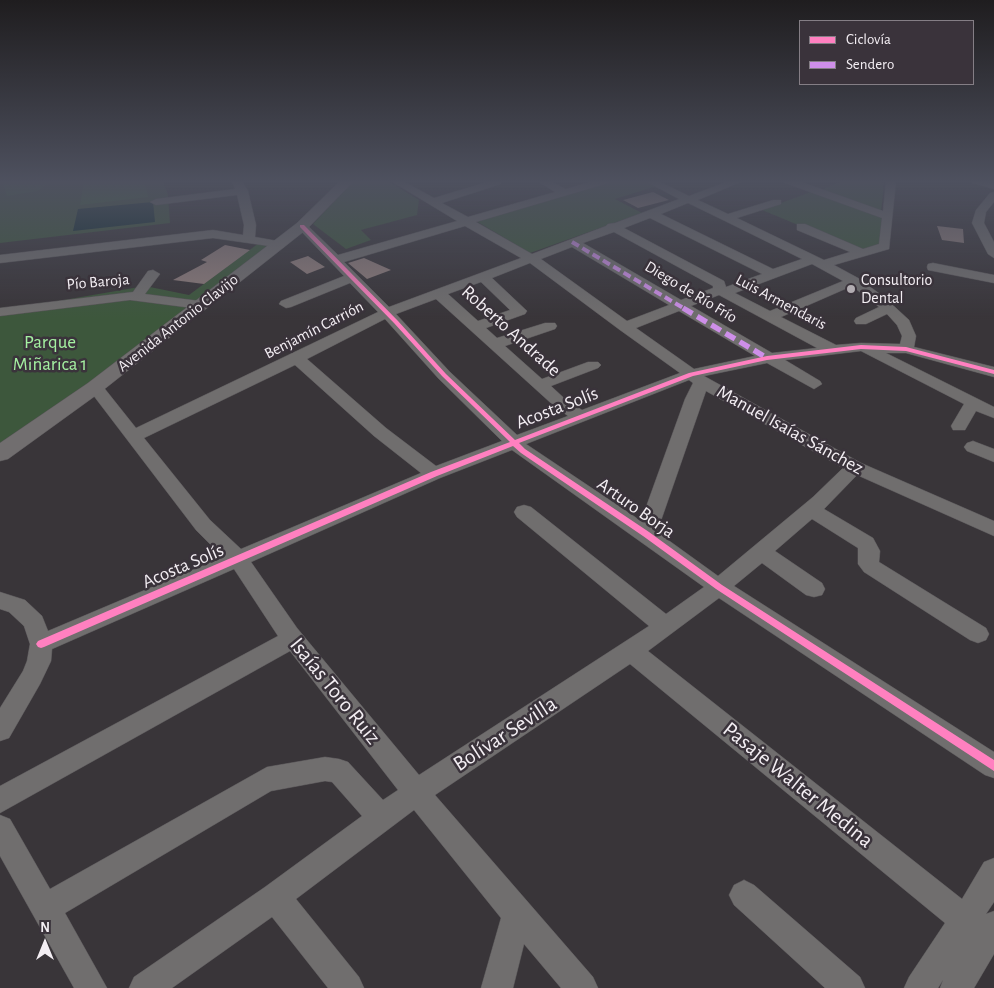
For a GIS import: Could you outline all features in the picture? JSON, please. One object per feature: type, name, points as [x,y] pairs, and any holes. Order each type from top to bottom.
[{"type":"main road","name":"Avenida Antonio Clavijo","points":[[0,454],[96,387],[301,227]]},
{"type":"street","points":[[249,240],[250,227]]},
{"type":"street","name":"Arturo Borja","points":[[303,227],[387,312],[444,375],[513,442],[719,587],[994,766]]},
{"type":"street","points":[[336,260],[443,227]]},
{"type":"street","name":"Manuel Isaías Sánchez","points":[[478,227],[530,258],[696,378],[855,468],[994,529]]},
{"type":"street","name":"Benjamín Carrión","points":[[134,436],[298,358],[387,312],[609,227]]},
{"type":"street","name":"Luis Armendaris","points":[[614,227],[719,284],[723,291],[833,350]]},
{"type":"street","points":[[678,227],[772,274]]},
{"type":"street","points":[[746,227],[818,262],[852,281],[889,308],[908,329],[906,349]]},
{"type":"street","points":[[801,227],[862,253]]},
{"type":"street","points":[[625,327],[681,305],[772,274],[886,246],[887,227]]},
{"type":"street","points":[[980,227],[994,254]]},
{"type":"street","points":[[0,259],[213,234],[279,244]]},
{"type":"street","points":[[64,251],[67,238]]},
{"type":"street","name":"Diego de Río Frío","points":[[572,242],[681,305],[767,358]]},
{"type":"street","points":[[933,267],[994,279]]},
{"type":"street","points":[[137,296],[153,274]]},
{"type":"street","points":[[476,327],[520,311],[482,276]]},
{"type":"street","points":[[286,304],[353,278]]},
{"type":"street","points":[[770,316],[852,281]]},
{"type":"street","name":"Roberto Andrade","points":[[438,293],[559,402],[581,416]]},
{"type":"street","name":"Pío Baroja","points":[[0,312],[137,296],[200,305]]},
{"type":"street","points":[[861,321],[889,308]]},
{"type":"street","points":[[494,344],[550,326]]},
{"type":"street","points":[[861,347],[972,404],[994,413]]},
{"type":"street","name":"Acosta Solís","points":[[41,644],[239,560],[434,474],[581,416],[696,378],[767,358],[861,347],[906,349],[994,372]]},
{"type":"street","points":[[298,358],[380,432],[434,474]]},
{"type":"street","points":[[767,358],[814,384]]},
{"type":"street","points":[[540,385],[593,365]]},
{"type":"street","points":[[646,534],[693,399],[696,378]]},
{"type":"street","name":"Isaías Toro Ruiz","points":[[96,387],[203,525],[239,560],[292,639],[416,792],[582,988]]},
{"type":"street","points":[[959,426],[972,404]]},
{"type":"street","points":[[973,446],[994,456]]},
{"type":"street","name":"Bolívar Sevilla","points":[[145,988],[275,897],[416,792],[631,650],[719,587],[763,553],[855,468]]},
{"type":"street","points":[[811,510],[866,543],[870,551],[868,564],[871,567],[978,634]]},
{"type":"street","points":[[524,512],[665,626]]},
{"type":"street","points":[[763,553],[814,589]]},
{"type":"street","points":[[0,600],[17,606],[34,622],[41,644],[39,661],[32,677],[0,730]]},
{"type":"street","points":[[0,800],[292,639]]},
{"type":"street","name":"Pasaje Walter Medina","points":[[631,650],[965,920]]},
{"type":"street","points":[[45,908],[267,779],[325,769],[339,771],[382,818]]},
{"type":"street","points":[[0,829],[92,988]]},
{"type":"street","points":[[920,988],[987,887],[994,872]]},
{"type":"street","points":[[744,895],[849,988]]},
{"type":"street","points":[[275,897],[348,988]]},
{"type":"street","points":[[498,988],[518,914]]},
{"type":"street","points":[[956,988],[994,926]]},
{"type":"green space","points":[[0,227],[135,227],[0,243]]},
{"type":"green space","points":[[317,227],[372,227],[361,230],[371,240],[346,249]]},
{"type":"green space","points":[[486,227],[603,227],[530,253]]},
{"type":"green space","points":[[803,227],[882,227],[881,245],[861,251]]},
{"type":"green space","name":"Parque Miñarica 1","points":[[259,243],[274,246],[0,450],[0,311],[145,286],[189,295]]},
{"type":"water","points":[[74,227],[108,227],[73,231]]},
{"type":"building","points":[[937,227],[963,229],[964,243],[942,240]]},
{"type":"building","points":[[225,245],[250,250],[204,284],[173,280],[207,262],[201,260]]},
{"type":"building","points":[[308,256],[325,267],[307,274],[290,262]]},
{"type":"building","points":[[364,258],[391,270],[367,279],[348,263]]},
{"type":"marked path","points":[[572,242],[767,358]]},
{"type":"cycle path","points":[[303,227],[396,322],[444,375],[523,451],[646,534],[719,587],[994,766]]},
{"type":"cycle path","points":[[41,644],[434,474],[691,374],[767,358],[861,347],[906,349],[994,372]]},
{"type":"place","name":"Consultorio Dental","points":[[851,289]]}]
